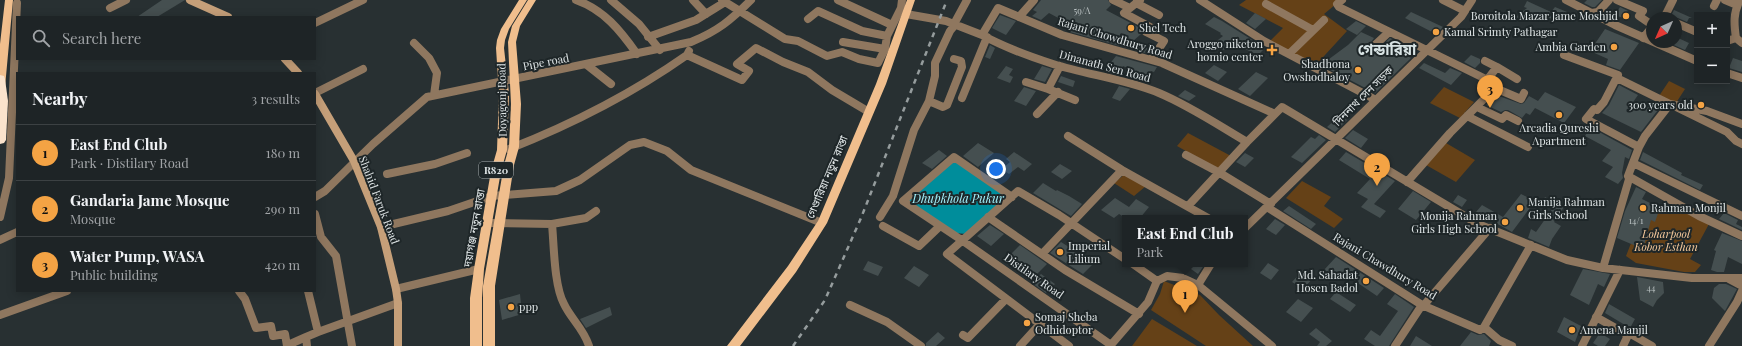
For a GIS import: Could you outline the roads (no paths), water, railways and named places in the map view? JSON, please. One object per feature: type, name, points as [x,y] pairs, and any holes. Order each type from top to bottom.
[{"type":"highway","points":[[0,79],[2,100],[0,140]]},
{"type":"main road","points":[[190,0],[226,16]]},
{"type":"main road","name":"দয়াগঞ্জ নতুন রাস্তা","points":[[476,346],[476,298],[479,269],[502,150],[504,82],[500,48],[501,40],[505,29],[522,0]]},
{"type":"main road","name":"Doyagonj Road","points":[[489,346],[489,286],[509,165],[514,147],[516,104],[513,36],[516,26],[532,0]]},
{"type":"main road","name":"গেণ্ডারিয়া নতুন রাস্তা","points":[[732,346],[792,269],[822,223],[881,84],[911,0]]},
{"type":"main road","points":[[0,87],[13,2]]},
{"type":"main road","points":[[285,60],[297,72]]},
{"type":"main road","name":"Shahid Faruk Road","points":[[316,96],[354,161],[380,227],[396,289],[398,303],[397,346]]},
{"type":"main road","points":[[486,235],[499,228]]},
{"type":"street","points":[[110,8],[126,0]]},
{"type":"street","points":[[316,23],[363,0]]},
{"type":"street","points":[[576,0],[583,2],[613,22],[637,54]]},
{"type":"street","points":[[611,0],[623,8],[639,24],[660,50]]},
{"type":"street","points":[[693,0],[706,14]]},
{"type":"street","name":"Pipe road","points":[[316,195],[329,187],[354,161],[423,100],[434,95],[587,65],[692,42],[706,36],[729,22],[751,0]]},
{"type":"street","points":[[838,0],[892,24]]},
{"type":"street","points":[[648,37],[682,26],[706,14],[724,1],[785,38],[798,41],[827,56],[842,52],[859,59],[878,63],[885,49],[887,36],[892,24],[901,8],[902,0]]},
{"type":"street","points":[[880,217],[893,196],[914,130],[929,101],[935,76],[935,63],[967,0]]},
{"type":"street","points":[[1019,17],[1034,0]]},
{"type":"street","points":[[1113,0],[1130,8]]},
{"type":"street","points":[[1200,0],[1231,22],[1376,100]]},
{"type":"street","points":[[1342,0],[1337,6],[1498,85],[1466,116],[1408,182]]},
{"type":"street","points":[[1443,0],[1465,10]]},
{"type":"street","name":"দিননাথ সেন সড়ক","points":[[1334,139],[1426,50],[1465,10],[1472,0]]},
{"type":"street","points":[[1566,0],[1582,4],[1592,14],[1642,38],[1694,60]]},
{"type":"street","points":[[1592,14],[1598,12],[1609,0]]},
{"type":"street","points":[[1617,0],[1643,11],[1639,16],[1646,21]]},
{"type":"street","points":[[1667,12],[1673,0]]},
{"type":"street","points":[[1725,0],[1738,2],[1734,13],[1739,40]]},
{"type":"street","points":[[0,217],[9,178],[13,2]]},
{"type":"street","points":[[1152,59],[1164,41],[1146,32],[1152,28],[1124,13],[1138,2],[1159,15]]},
{"type":"street","points":[[1266,4],[1313,30]]},
{"type":"street","name":"Rajani Chowdhury Road","points":[[984,36],[998,8],[1062,36],[1152,59],[1275,114]]},
{"type":"street","points":[[808,19],[818,11],[862,31],[887,36]]},
{"type":"street","points":[[906,14],[946,21],[984,36],[962,98]]},
{"type":"street","points":[[1289,54],[1324,20]]},
{"type":"street","points":[[1682,26],[1694,31]]},
{"type":"street","points":[[1374,46],[1389,32]]},
{"type":"street","points":[[1642,38],[1646,33]]},
{"type":"street","name":"Dinanath Sen Road","points":[[984,36],[1001,45],[1060,66],[1123,81],[1160,94],[1197,112],[1247,142]]},
{"type":"street","points":[[502,150],[514,147],[631,92],[687,55],[692,42]]},
{"type":"street","points":[[842,42],[885,49]]},
{"type":"street","points":[[414,43],[429,58],[437,73],[434,95]]},
{"type":"street","points":[[687,55],[742,80],[749,71],[737,64],[756,48],[782,62],[808,72],[832,90],[869,112]]},
{"type":"street","points":[[1564,55],[1618,75],[1617,78],[1727,132],[1736,141],[1742,144]]},
{"type":"street","points":[[929,101],[943,107],[947,105],[962,67],[961,61],[954,59]]},
{"type":"street","points":[[1485,61],[1517,79]]},
{"type":"street","points":[[587,65],[611,84]]},
{"type":"street","points":[[1048,89],[1060,66]]},
{"type":"street","points":[[1487,80],[1497,68]]},
{"type":"street","points":[[316,93],[363,69]]},
{"type":"street","points":[[1730,74],[1742,78]]},
{"type":"street","points":[[1617,78],[1612,84],[1604,102],[1598,110],[1594,109],[1586,119],[1639,147]]},
{"type":"street","points":[[1026,82],[1058,92],[1075,100]]},
{"type":"street","points":[[1495,88],[1521,99],[1524,93]]},
{"type":"street","points":[[1037,114],[1058,92]]},
{"type":"street","points":[[1670,104],[1716,113],[1742,124]]},
{"type":"street","points":[[1603,268],[1629,179],[1628,176],[1639,147],[1645,136],[1670,104]]},
{"type":"street","points":[[1188,206],[1247,142],[1282,107],[1478,224],[1567,260],[1603,268],[1692,278],[1742,278]]},
{"type":"street","points":[[1477,107],[1502,119],[1506,115],[1518,121]]},
{"type":"street","points":[[1466,116],[1528,147]]},
{"type":"street","points":[[1068,136],[1122,170],[1203,215]]},
{"type":"street","points":[[1248,225],[1334,139]]},
{"type":"street","points":[[380,227],[448,211],[492,196],[556,191],[580,180],[630,145],[644,142],[667,151],[691,170],[822,223]]},
{"type":"street","points":[[387,174],[435,164],[467,153]]},
{"type":"street","name":"Rajani Chawdhury Road","points":[[1186,155],[1220,173],[1423,305],[1480,330],[1484,327]]},
{"type":"street","name":"Distilary Road","points":[[1012,197],[954,157],[904,201],[963,240],[1110,346],[1148,302],[1157,281]]},
{"type":"street","points":[[1633,162],[1679,187],[1742,216]]},
{"type":"street","points":[[1042,254],[1122,170]]},
{"type":"street","points":[[9,178],[16,174]]},
{"type":"street","points":[[1628,176],[1699,216],[1742,236]]},
{"type":"street","points":[[1069,346],[1006,300],[948,254],[1018,191],[1072,222],[1122,257]]},
{"type":"street","points":[[488,223],[499,228],[552,224],[586,218],[596,211]]},
{"type":"street","points":[[988,217],[1065,270],[1139,314]]},
{"type":"street","points":[[316,218],[321,237],[336,256],[352,346]]},
{"type":"street","points":[[552,224],[558,285],[563,303],[586,336],[590,346]]},
{"type":"street","points":[[883,226],[919,246],[940,226]]},
{"type":"street","points":[[1395,346],[1423,305],[1490,228]]},
{"type":"street","points":[[0,240],[16,232]]},
{"type":"street","points":[[1512,346],[1497,343],[1484,327],[1531,245]]},
{"type":"street","points":[[1137,267],[1157,281],[1167,276],[1183,278],[1198,285],[1272,346]]},
{"type":"street","points":[[1198,285],[1209,267]]},
{"type":"street","points":[[396,289],[479,269]]},
{"type":"street","points":[[1582,346],[1620,270]]},
{"type":"street","points":[[1726,277],[1742,286]]},
{"type":"street","points":[[1709,346],[1731,312],[1742,291]]},
{"type":"street","points":[[0,315],[64,292]]},
{"type":"street","points":[[240,292],[245,299],[256,328],[270,326],[273,336],[285,334],[288,346],[306,341],[318,332],[348,320],[398,303]]},
{"type":"street","points":[[308,292],[318,332]]},
{"type":"street","points":[[963,335],[968,338],[1006,300]]},
{"type":"street","points":[[850,304],[891,324],[921,346]]},
{"type":"street","points":[[1596,317],[1628,335],[1629,333],[1652,346]]},
{"type":"street","points":[[1020,346],[1040,324]]},
{"type":"street","points":[[1623,346],[1628,335]]},
{"type":"water","name":"Dhupkhola Pukur","points":[[955,160],[1008,197],[967,234],[954,233],[907,201]]},
{"type":"railway","points":[[793,346],[825,300],[861,218],[947,0]]},
{"type":"place","name":"Boroitola Mazar Jame Moshjid","points":[[1626,16]]},
{"type":"place","name":"Shel Tech","points":[[1131,28]]},
{"type":"place","name":"Kamal Srimty Pathagar","points":[[1436,32]]},
{"type":"place","name":"Ambia Garden","points":[[1614,47]]},
{"type":"place","name":"Aroggo niketon homio center","points":[[1272,50]]},
{"type":"place","name":"Shadhona Owshodhaloy","points":[[1358,70]]},
{"type":"place","name":"300 years old","points":[[1701,105]]},
{"type":"place","name":"Water Pump, WASA","points":[[1490,108]]},
{"type":"place","name":"Arcadia Qureshi Apartment","points":[[1559,115]]},
{"type":"place","name":"Gandaria Jame Mosque","points":[[1377,186]]},
{"type":"place","name":"Manija Rahman Girls School","points":[[1520,208]]},
{"type":"place","name":"Rahman Monjil","points":[[1643,208]]},
{"type":"place","name":"Monija Rahman Girls High School","points":[[1505,222]]},
{"type":"place","name":"Imperial Lilium","points":[[1060,252]]},
{"type":"place","name":"Md. Sahadat Hosen Badol","points":[[1366,281]]},
{"type":"place","name":"ppp","points":[[511,307]]},
{"type":"place","name":"East End Club","points":[[1185,313]]},
{"type":"place","name":"Somaj Sheba Odhidoptor","points":[[1027,323]]},
{"type":"place","name":"Amena Manjil","points":[[1572,330]]},
{"type":"district","name":"গেন্ডারিয়া","points":[[1387,50]]},
{"type":"park label","name":"Loharpool Kobor Esthan","points":[[1666,240]]}]
